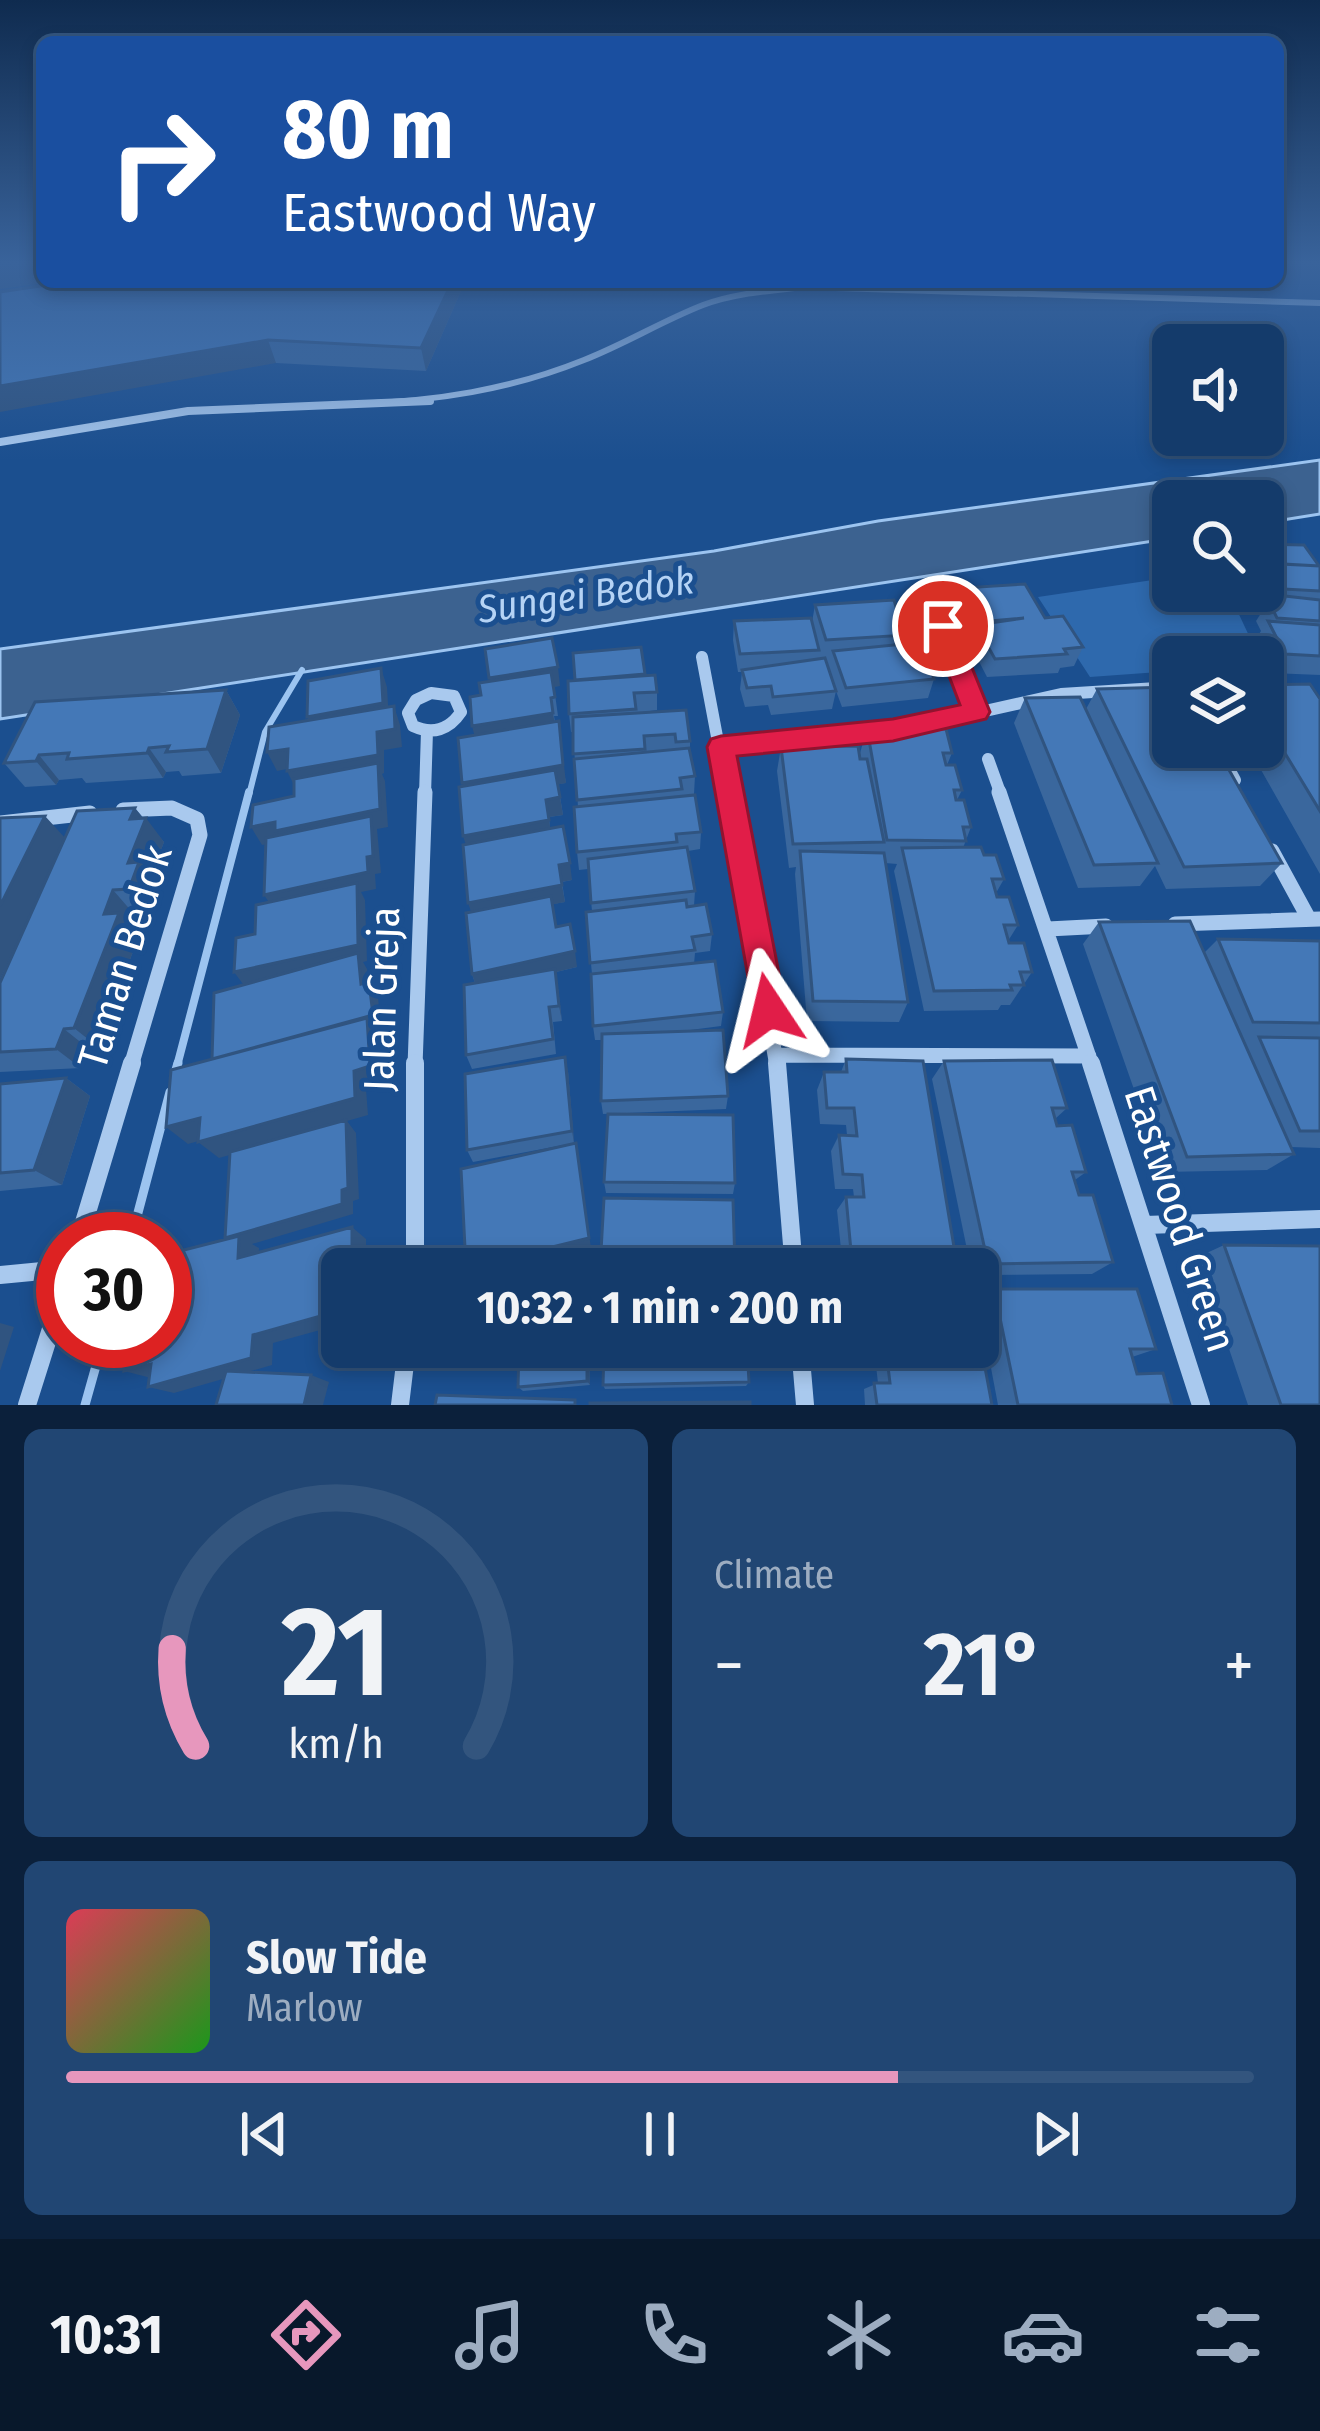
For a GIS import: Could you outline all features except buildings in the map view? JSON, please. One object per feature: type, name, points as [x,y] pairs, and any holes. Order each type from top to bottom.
[{"type":"street","points":[[943,626],[976,712]]},
{"type":"street","points":[[702,657],[776,1054],[792,1248]]},
{"type":"street","points":[[721,747],[893,730],[1061,694],[1152,688]]},
{"type":"street","name":"Jalan Greja","points":[[415,1248],[415,1045],[428,731]]},
{"type":"street","name":"Eastwood Green","points":[[988,759],[1048,928],[1202,1405]]},
{"type":"street","points":[[1228,768],[1241,793]]},
{"type":"street","name":"Taman Bedok","points":[[0,823],[160,807],[190,814],[200,826],[87,1212]]},
{"type":"street","points":[[1154,925],[1315,919],[1262,831]]},
{"type":"street","points":[[1048,928],[1131,926]]},
{"type":"street","name":"Eastwood Green","points":[[776,1054],[1089,1056]]},
{"type":"street","points":[[1144,1226],[1320,1219]]},
{"type":"street","points":[[0,1275],[36,1272]]},
{"type":"street","points":[[27,1405],[39,1368]]},
{"type":"street","points":[[400,1405],[404,1368]]},
{"type":"street","points":[[802,1368],[805,1405]]},
{"type":"lane","points":[[0,442],[188,411],[432,401],[483,392],[583,362],[652,330]]},
{"type":"shaded area","points":[[1152,580],[1152,612],[1238,612],[1249,636],[1152,636],[1152,673],[1090,677],[1038,597]]},
{"type":"water","points":[[1320,460],[1320,514],[1284,520],[1284,480],[1175,480]]},
{"type":"water","name":"Sungei Bedok","points":[[1152,483],[1152,541],[0,719],[0,649],[714,551],[878,521]]},
{"type":"waterway","points":[[249,795],[265,732],[302,670]]},
{"type":"waterway","points":[[177,1066],[249,792]]},
{"type":"waterway","points":[[175,1073],[178,1063]]},
{"type":"waterway","points":[[138,1212],[170,1092]]},
{"type":"waterway","points":[[85,1405],[95,1368]]},
{"type":"route","points":[[769,1010],[721,747],[893,730],[976,712],[943,626]]}]
